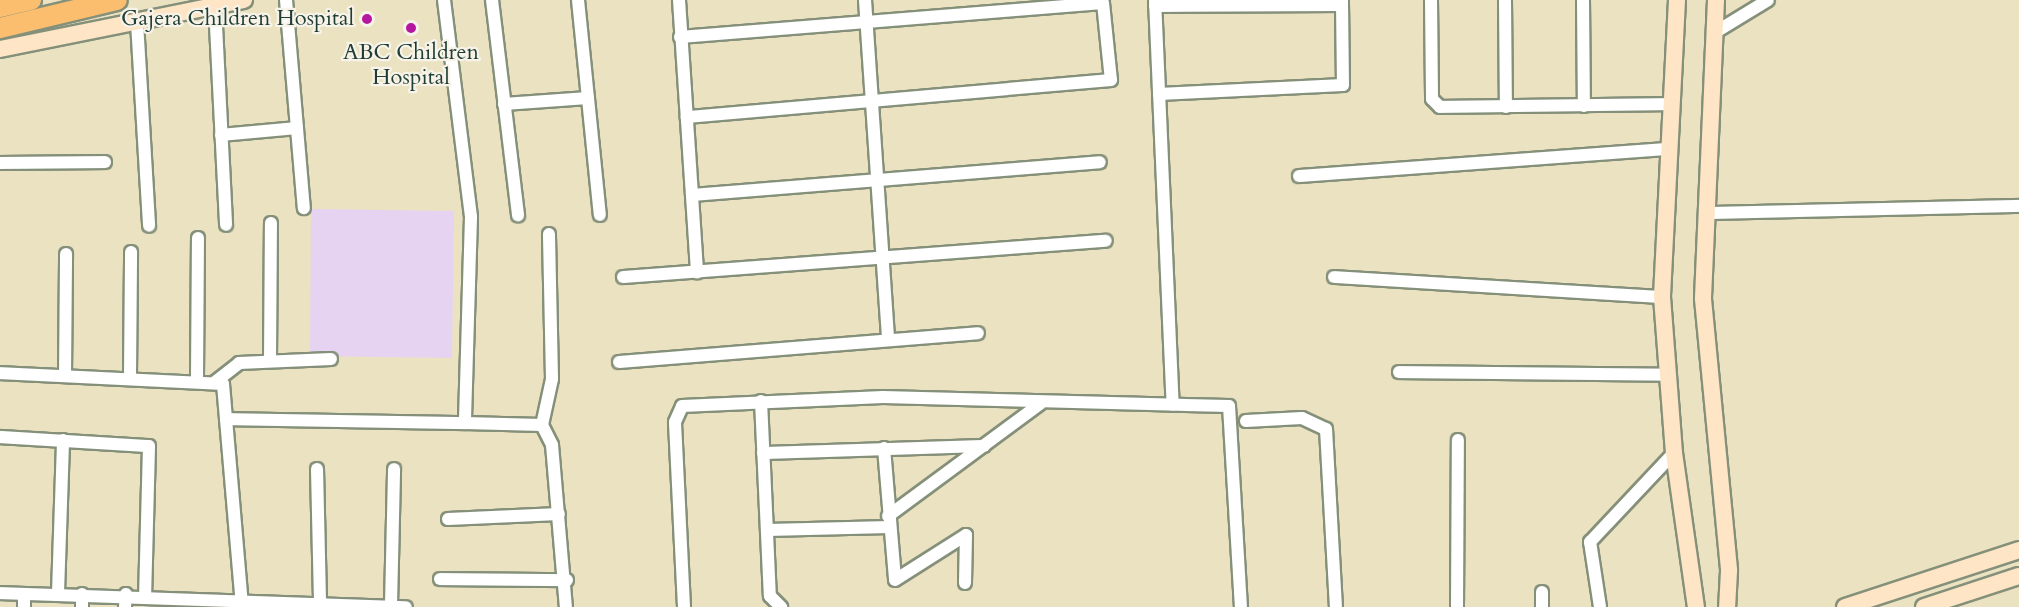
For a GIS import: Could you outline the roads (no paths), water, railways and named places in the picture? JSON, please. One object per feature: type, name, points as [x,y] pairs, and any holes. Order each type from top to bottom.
[{"type":"main road","points":[[0,7],[31,0]]},
{"type":"main road","points":[[0,28],[117,0]]},
{"type":"main road","points":[[0,49],[244,0]]},
{"type":"main road","points":[[1677,0],[1662,297],[1666,375],[1674,453],[1696,607]]},
{"type":"main road","points":[[1716,0],[1703,310],[1729,572],[1727,607]]},
{"type":"main road","points":[[1845,607],[2019,550]]},
{"type":"main road","points":[[1929,606],[2019,576]]},
{"type":"street","points":[[286,0],[304,208]]},
{"type":"street","points":[[444,0],[471,217],[465,423]]},
{"type":"street","points":[[492,0],[518,215]]},
{"type":"street","points":[[578,0],[600,215]]},
{"type":"street","points":[[679,0],[697,272]]},
{"type":"street","points":[[865,0],[888,338]]},
{"type":"street","points":[[1431,0],[1433,103],[1506,107],[1672,104]]},
{"type":"street","points":[[1505,0],[1506,107]]},
{"type":"street","points":[[1583,0],[1584,106]]},
{"type":"street","points":[[1714,33],[1768,0]]},
{"type":"street","points":[[680,37],[1103,3],[1111,80],[687,117]]},
{"type":"street","points":[[1159,94],[1343,85],[1342,3],[1155,3],[1159,94],[1173,405]]},
{"type":"street","points":[[215,6],[226,225]]},
{"type":"street","points":[[137,22],[149,226]]},
{"type":"street","points":[[504,104],[588,98]]},
{"type":"street","points":[[221,135],[297,128]]},
{"type":"street","points":[[1299,176],[1670,149]]},
{"type":"street","points":[[0,163],[105,162]]},
{"type":"street","points":[[692,195],[1100,162]]},
{"type":"street","points":[[1706,213],[2019,206]]},
{"type":"street","points":[[270,360],[271,223]]},
{"type":"street","points":[[549,234],[552,379],[542,425],[552,445],[567,580],[567,607]]},
{"type":"street","points":[[197,378],[198,238]]},
{"type":"street","points":[[623,277],[1106,241]]},
{"type":"street","points":[[130,375],[132,252]]},
{"type":"street","points":[[65,376],[66,255]]},
{"type":"street","points":[[1334,277],[1662,297]]},
{"type":"street","points":[[619,362],[888,338],[978,333]]},
{"type":"street","points":[[215,382],[234,364],[270,360],[331,359]]},
{"type":"street","points":[[1399,372],[1666,375]]},
{"type":"street","points":[[0,373],[197,378],[223,384],[242,604]]},
{"type":"street","points":[[684,607],[677,413],[681,406],[883,397],[1040,404],[1229,406],[1241,607]]},
{"type":"street","points":[[761,401],[770,596],[781,607]]},
{"type":"street","points":[[767,530],[889,521],[1040,404]]},
{"type":"street","points":[[1246,421],[1302,418],[1326,429],[1336,607]]},
{"type":"street","points":[[226,419],[542,425]]},
{"type":"street","points":[[0,437],[149,446],[146,595]]},
{"type":"street","points":[[58,593],[63,440]]},
{"type":"street","points":[[1457,607],[1458,440]]},
{"type":"street","points":[[763,453],[984,446]]},
{"type":"street","points":[[884,448],[895,580],[966,535],[966,583]]},
{"type":"street","points":[[1600,607],[1590,542],[1674,453]]},
{"type":"street","points":[[317,469],[320,601]]},
{"type":"street","points":[[391,605],[394,469]]},
{"type":"street","points":[[448,519],[559,514]]},
{"type":"street","points":[[440,579],[567,580]]},
{"type":"street","points":[[1542,592],[1542,607]]},
{"type":"street","points":[[0,593],[82,594],[126,601],[146,595],[242,604],[320,601],[406,607]]},
{"type":"street","points":[[24,594],[24,607]]},
{"type":"street","points":[[82,594],[82,607]]},
{"type":"place","name":"Gajera Children Hospital","points":[[367,19]]},
{"type":"place","name":"ABC Children Hospital","points":[[411,28]]}]
